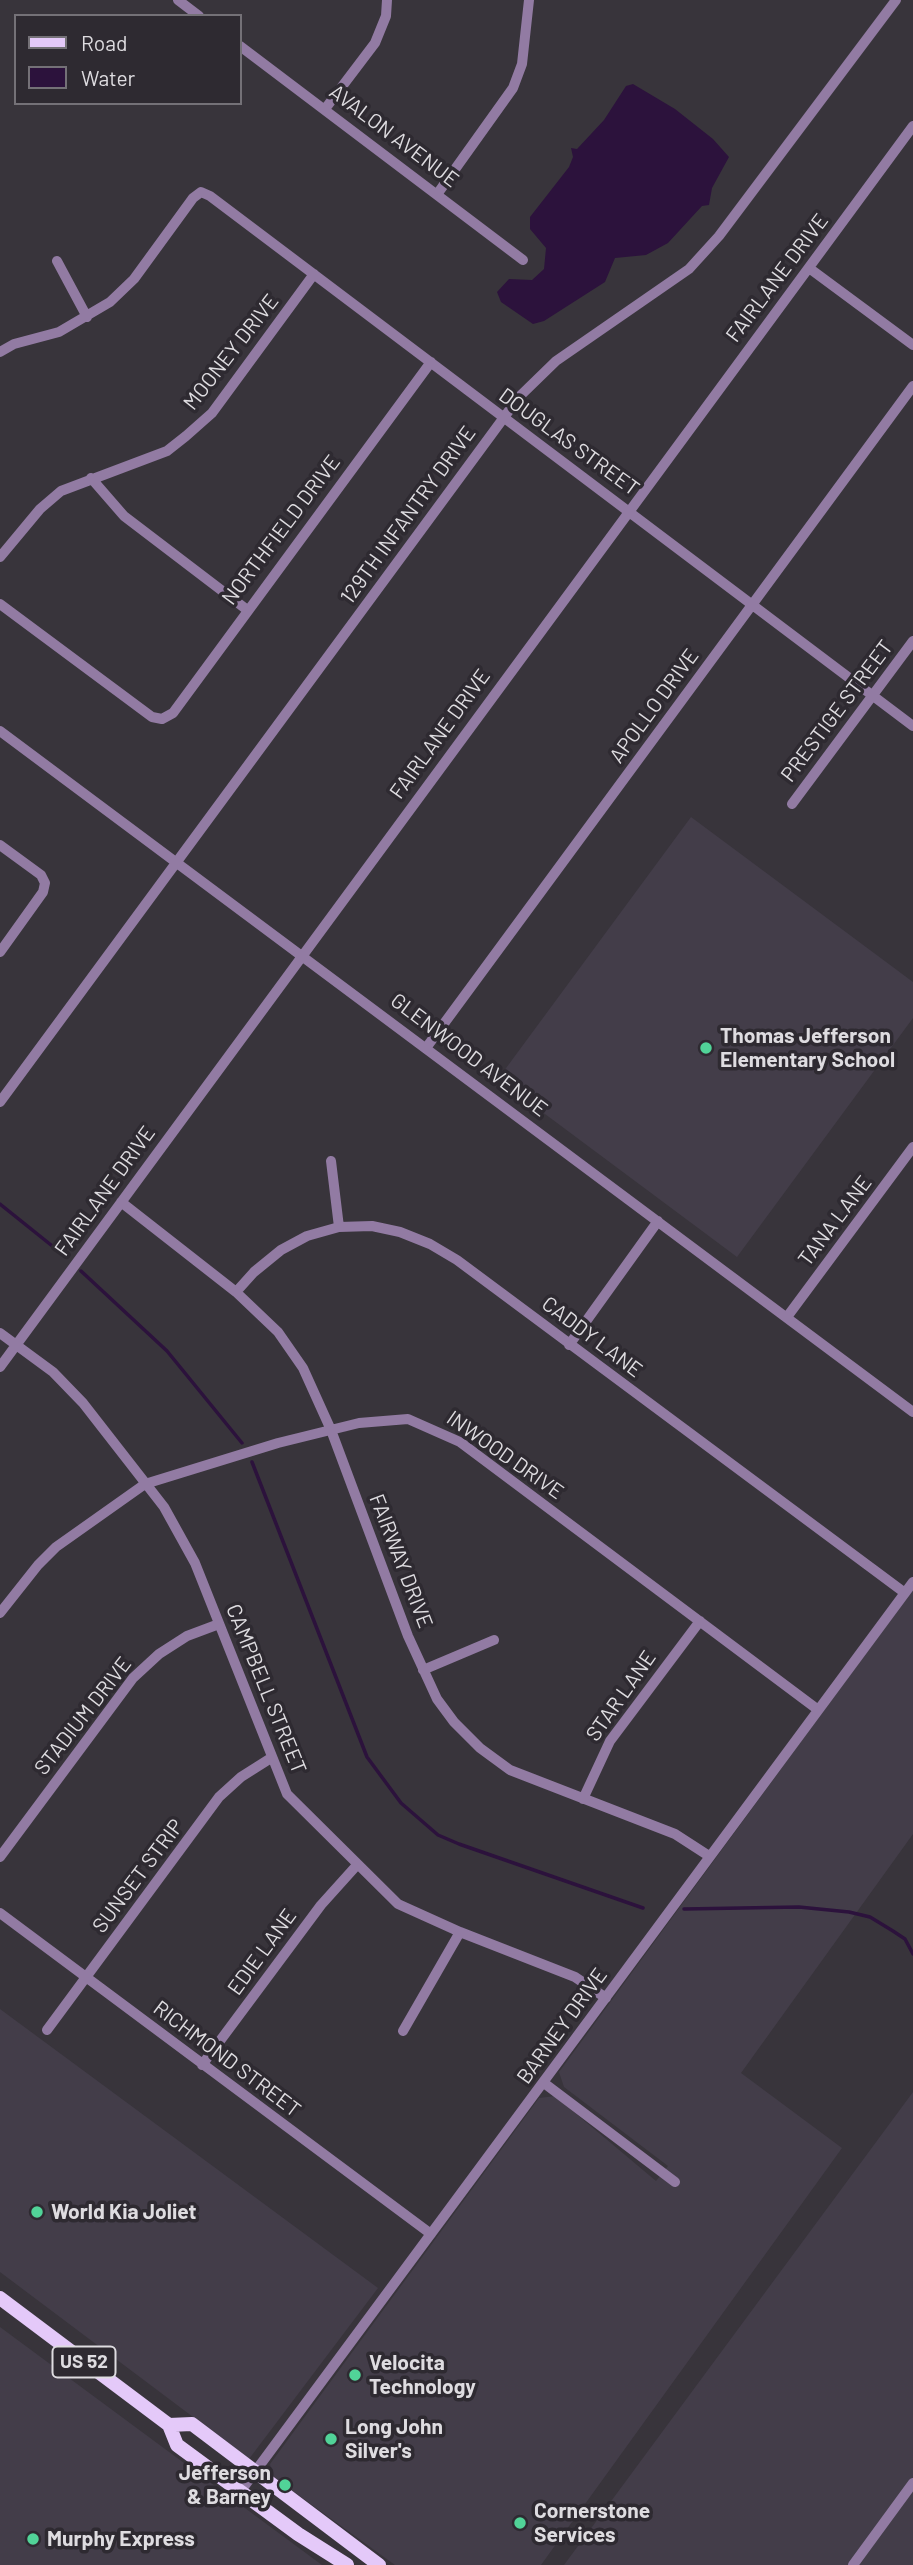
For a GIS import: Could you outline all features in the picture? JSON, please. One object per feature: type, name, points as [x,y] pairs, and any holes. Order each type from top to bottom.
[{"type":"main road","name":"US 52","points":[[0,2298],[169,2425],[177,2445],[346,2565]]},
{"type":"main road","name":"US 52","points":[[169,2425],[191,2424],[379,2565]]},
{"type":"street","points":[[178,0],[196,14]]},
{"type":"street","points":[[326,109],[375,43],[386,16],[387,0]]},
{"type":"street","points":[[438,192],[513,88],[522,64],[529,0]]},
{"type":"street","name":"129TH INFANTRY DRIVE","points":[[0,1102],[534,380],[556,361],[689,269],[719,236],[896,0]]},
{"type":"street","name":"AVALON AVENUE","points":[[242,47],[438,192],[523,260]]},
{"type":"street","name":"FAIRLANE DRIVE","points":[[0,1367],[913,126]]},
{"type":"street","name":"DOUGLAS STREET","points":[[87,317],[110,302],[134,279],[193,198],[201,192],[314,274],[913,726]]},
{"type":"street","points":[[0,352],[14,344],[59,332],[87,317],[57,261]]},
{"type":"street","points":[[809,268],[913,345]]},
{"type":"street","name":"MOONEY DRIVE","points":[[0,557],[47,503],[61,491],[167,451],[212,413],[314,274]]},
{"type":"street","name":"NORTHFIELD DRIVE","points":[[0,604],[152,717],[162,719],[173,713],[246,609],[430,362]]},
{"type":"street","name":"APOLLO DRIVE","points":[[426,1048],[913,386]]},
{"type":"street","points":[[91,478],[124,516],[246,609]]},
{"type":"street","name":"PRESTIGE STREET","points":[[792,804],[913,641]]},
{"type":"street","name":"GLENWOOD AVENUE","points":[[0,731],[912,1409]]},
{"type":"street","points":[[0,845],[41,876],[45,883],[43,892],[0,952]]},
{"type":"street","name":"TANA LANE","points":[[787,1317],[913,1147]]},
{"type":"street","points":[[331,1161],[339,1227]]},
{"type":"street","name":"FAIRWAY DRIVE","points":[[121,1202],[236,1292],[278,1332],[297,1359],[331,1430],[423,1670],[437,1699],[454,1722],[480,1748],[510,1770],[675,1834],[709,1856]]},
{"type":"street","points":[[569,1345],[658,1221]]},
{"type":"street","name":"CADDY LANE","points":[[236,1292],[254,1272],[281,1250],[307,1236],[339,1227],[372,1226],[400,1232],[430,1244],[905,1593]]},
{"type":"street","name":"CAMPBELL STREET","points":[[0,1333],[53,1372],[83,1403],[110,1434],[180,1534],[219,1623],[287,1794],[398,1904],[460,1933],[575,1978],[606,1998]]},
{"type":"street","name":"INWOOD DRIVE","points":[[0,1613],[38,1565],[57,1547],[145,1485],[278,1443],[384,1419],[408,1419],[433,1427],[460,1442],[817,1709]]},
{"type":"street","name":"BARNEY DRIVE","points":[[240,2491],[913,1582]]},
{"type":"street","name":"STAR LANE","points":[[583,1799],[610,1741],[700,1621]]},
{"type":"street","name":"STADIUM DRIVE","points":[[0,1857],[133,1678],[159,1654],[187,1636],[219,1623]]},
{"type":"street","points":[[423,1670],[494,1640]]},
{"type":"street","name":"SUNSET STRIP","points":[[47,2030],[219,1797],[241,1777],[271,1758]]},
{"type":"street","name":"EDIE LANE","points":[[202,2065],[321,1905],[357,1865]]},
{"type":"street","name":"RICHMOND STREET","points":[[0,1913],[431,2234]]},
{"type":"street","points":[[403,2031],[460,1933]]},
{"type":"street","points":[[544,2083],[675,2182]]},
{"type":"street","points":[[853,2565],[913,2483]]},
{"type":"shaded area","name":"Thomas Jefferson Elementary School","points":[[691,817],[913,982],[913,1018],[737,1257],[498,1079]]},
{"type":"shaded area","points":[[913,1589],[913,1834],[741,2073],[842,2148],[541,2565],[395,2565],[272,2476],[270,2464],[539,2098],[555,2096],[656,2181],[668,2166],[564,2087],[559,2072]]},
{"type":"shaded area","points":[[0,2009],[378,2288],[249,2459],[0,2272]]},
{"type":"shaded area","points":[[913,2092],[913,2565],[564,2565]]},
{"type":"shaded area","points":[[0,2327],[322,2565],[0,2565]]},
{"type":"water","points":[[633,84],[675,109],[713,139],[729,157],[712,188],[709,205],[702,206],[668,243],[646,255],[615,258],[605,282],[544,321],[533,324],[501,302],[497,292],[509,279],[532,280],[544,269],[546,248],[530,229],[530,217],[569,167],[573,157],[571,148],[577,149],[604,120],[626,86]]},
{"type":"waterway","points":[[0,1204],[66,1257]]},
{"type":"waterway","points":[[81,1271],[167,1351],[242,1443]]},
{"type":"waterway","points":[[252,1462],[367,1757],[401,1803],[438,1835],[643,1908]]},
{"type":"waterway","points":[[684,1909],[799,1907],[849,1912],[870,1917],[893,1931],[905,1939],[913,1954]]},
{"type":"place","name":"Thomas Jefferson Elementary School","points":[[706,1048]]},
{"type":"place","name":"World Kia Joliet","points":[[37,2212]]},
{"type":"place","name":"Velocita Technology","points":[[355,2375]]},
{"type":"place","name":"Long John Silver's","points":[[331,2439]]},
{"type":"place","name":"Jefferson & Barney","points":[[285,2485]]},
{"type":"place","name":"Cornerstone Services","points":[[520,2523]]},
{"type":"place","name":"Murphy Express","points":[[33,2539]]}]
